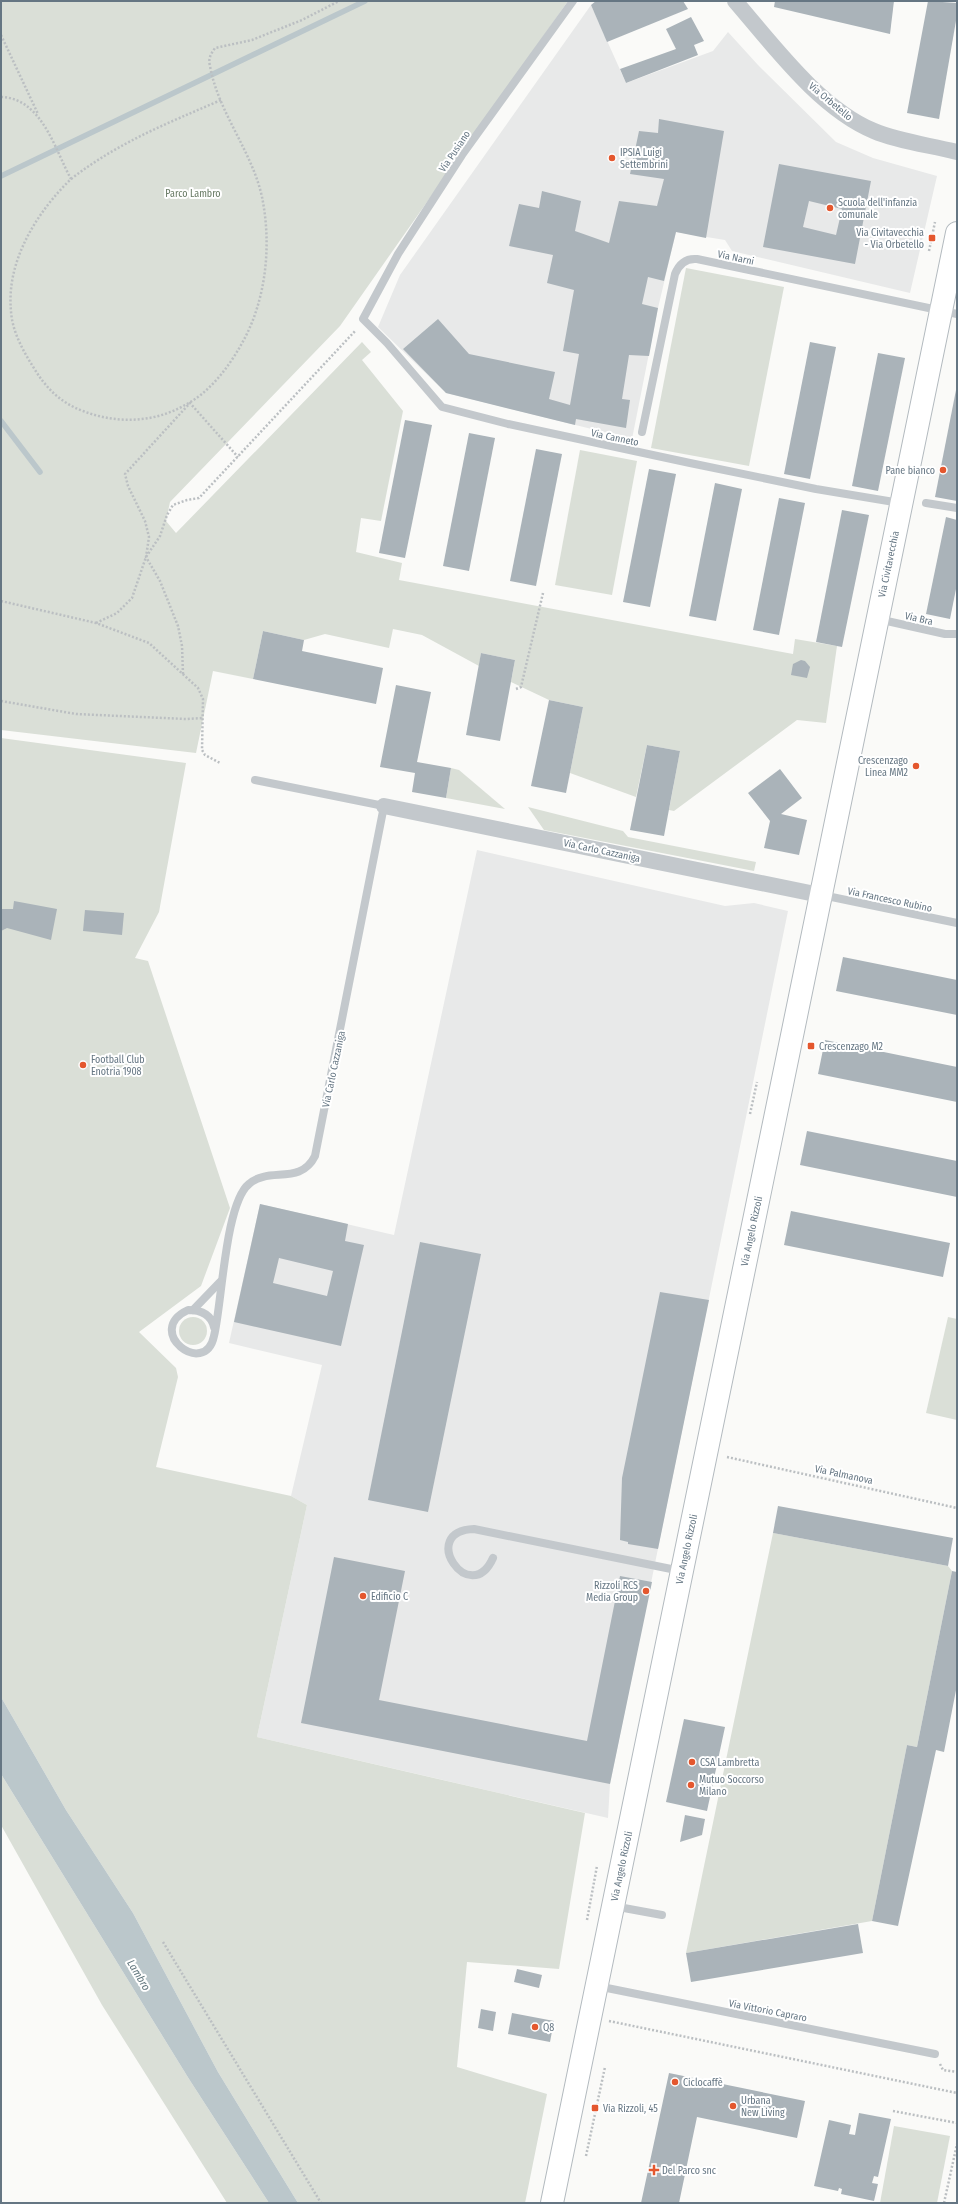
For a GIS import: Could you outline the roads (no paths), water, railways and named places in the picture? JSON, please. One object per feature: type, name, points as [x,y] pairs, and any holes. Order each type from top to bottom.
[{"type":"street","name":"Via Orbetello","points":[[736,1],[794,68],[830,103],[850,118],[881,134],[957,152]]},
{"type":"street","name":"Via Civitavecchia","points":[[820,895],[901,503],[949,312],[957,233]]},
{"type":"street","name":"Via Carlo Cazzaniga","points":[[384,806],[820,895]]},
{"type":"street","name":"Via Angelo Rizzoli","points":[[552,2203],[820,895]]},
{"type":"lane","name":"Via Pusiano","points":[[363,320],[398,254],[462,155],[573,1]]},
{"type":"lane","name":"Via Narni","points":[[642,432],[675,274],[680,264],[688,260],[697,259],[949,312]]},
{"type":"lane","name":"Via Canneto","points":[[363,320],[387,343],[442,407],[571,438],[690,463],[816,489],[901,503]]},
{"type":"lane","points":[[926,503],[957,508]]},
{"type":"lane","name":"Via Bra","points":[[877,618],[945,634],[957,634]]},
{"type":"lane","name":"Via Carlo Cazzaniga","points":[[214,1327],[236,1206],[242,1190],[250,1182],[259,1178],[301,1171],[308,1166],[315,1156],[384,806],[255,780]]},
{"type":"lane","name":"Via Francesco Rubino","points":[[820,895],[957,923]]},
{"type":"lane","points":[[193,1310],[207,1315],[214,1327],[213,1340],[204,1350],[194,1353],[183,1350],[173,1337],[173,1326],[180,1315],[193,1310],[221,1282]]},
{"type":"lane","points":[[493,1558],[484,1570],[478,1573],[464,1574],[453,1565],[449,1559],[449,1545],[459,1533],[474,1529],[681,1571]]},
{"type":"lane","points":[[612,1906],[662,1915]]},
{"type":"lane","name":"Via Vittorio Capraro","points":[[596,1986],[935,2054]]},
{"type":"water","name":"Lambro","points":[[1,1697],[66,1810],[133,1913],[218,2072],[298,2203],[269,2203],[189,2079],[1,1774]]},
{"type":"waterway","points":[[1,176],[365,1]]},
{"type":"waterway","points":[[1,421],[40,472]]},
{"type":"place","name":"IPSIA Luigi Settembrini","points":[[612,158]]},
{"type":"place","name":"Scuola dell'infanzia comunale","points":[[830,208]]},
{"type":"place","name":"Via Civitavecchia - Via Orbetello","points":[[932,238]]},
{"type":"place","name":"Pane bianco","points":[[943,470]]},
{"type":"place","name":"Crescenzago Linea MM2","points":[[916,766]]},
{"type":"place","name":"Crescenzago M2","points":[[811,1046]]},
{"type":"place","name":"Football Club Enotria 1908","points":[[83,1065]]},
{"type":"place","name":"Rizzoli RCS Media Group","points":[[646,1591]]},
{"type":"place","name":"Edificio C","points":[[363,1596]]},
{"type":"place","name":"CSA Lambretta","points":[[692,1762]]},
{"type":"place","name":"Mutuo Soccorso Milano","points":[[691,1785]]},
{"type":"place","name":"Q8","points":[[535,2027]]},
{"type":"place","name":"Ciclocaffè","points":[[675,2082]]},
{"type":"place","name":"Urbana New Living","points":[[733,2106]]},
{"type":"place","name":"Via Rizzoli, 45","points":[[595,2108]]},
{"type":"place","name":"Del Parco snc","points":[[654,2170]]},
{"type":"park label","name":"Parco Lambro","points":[[193,193]]}]
